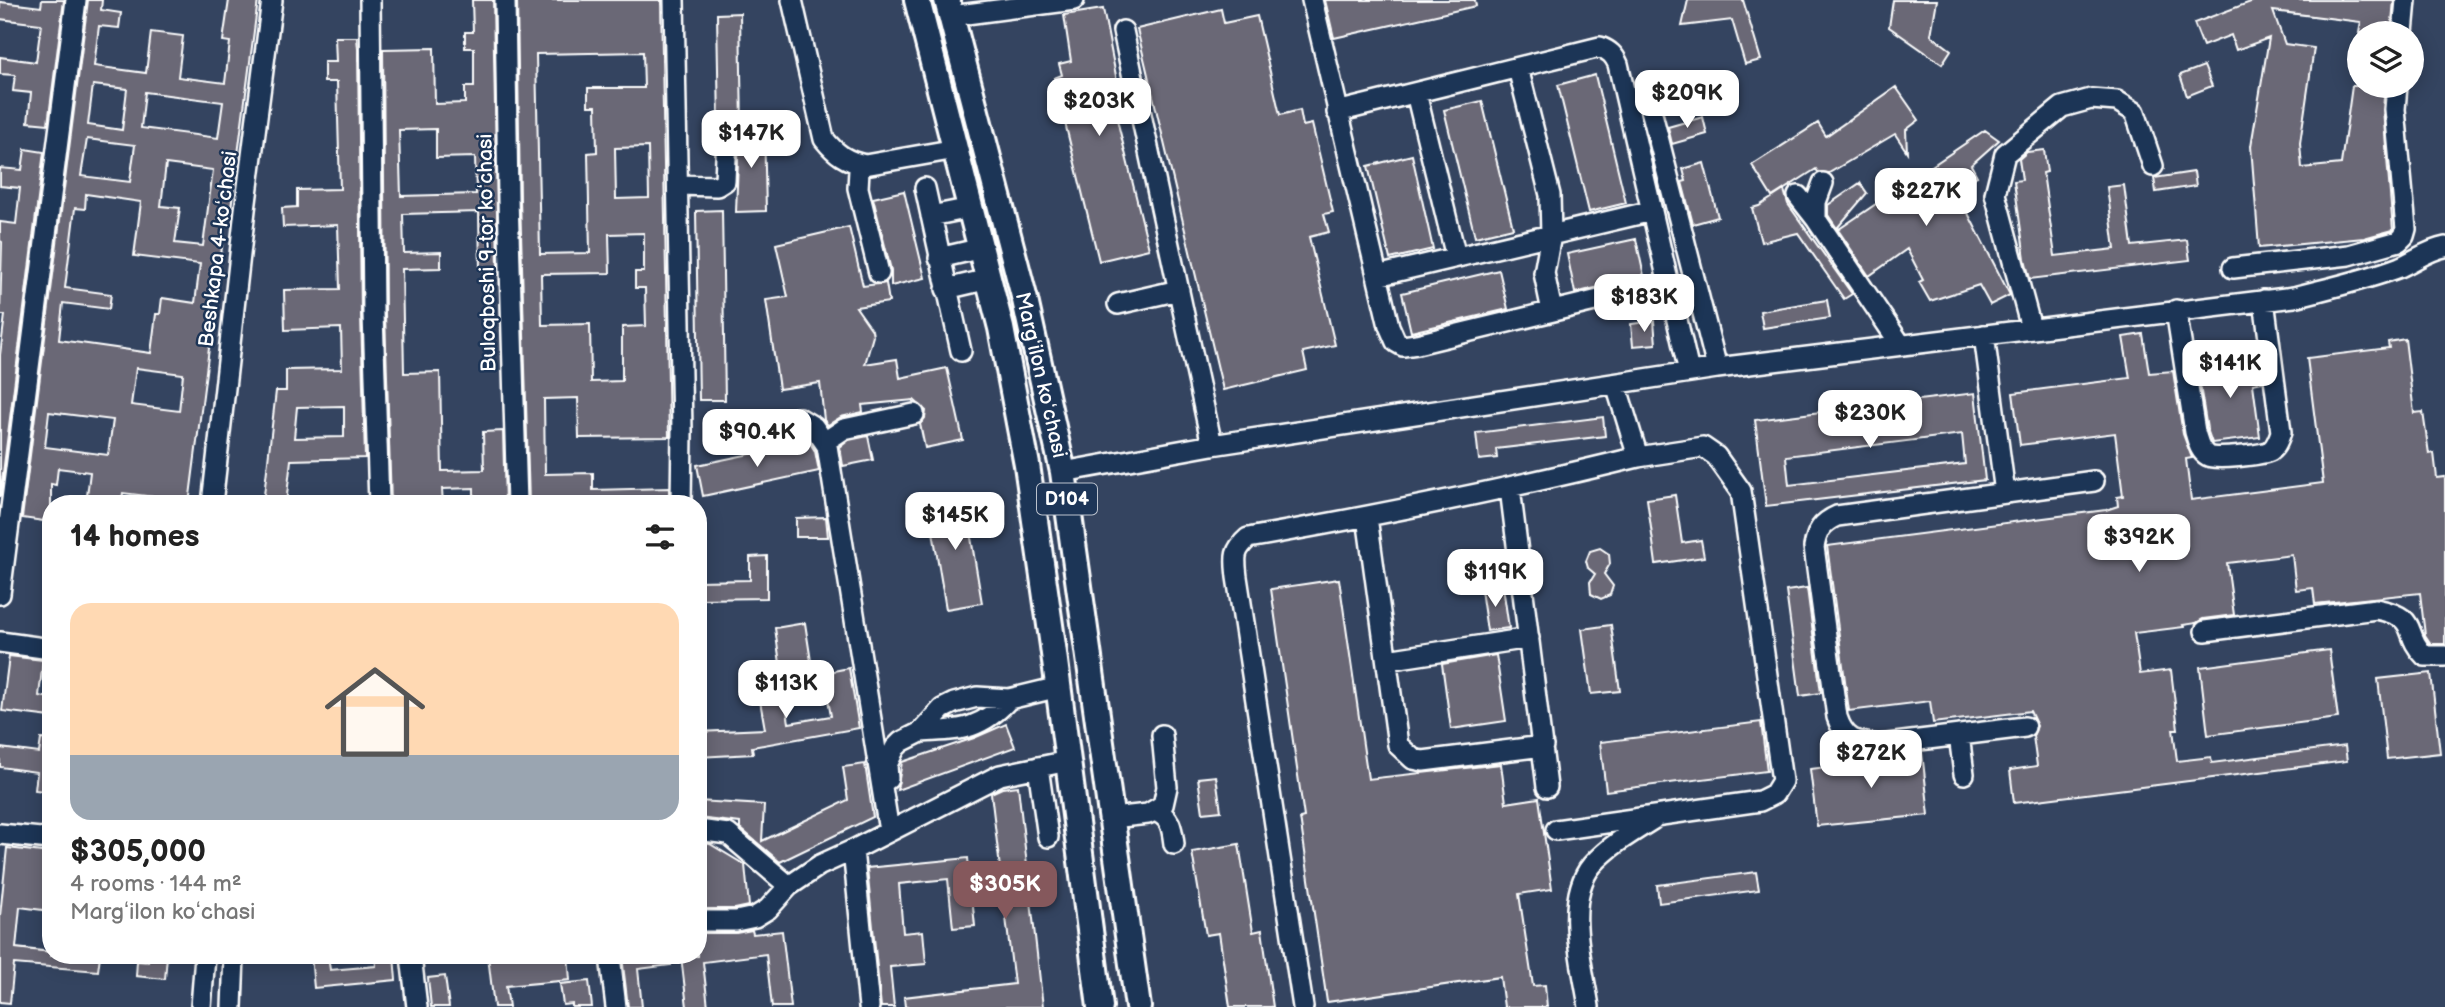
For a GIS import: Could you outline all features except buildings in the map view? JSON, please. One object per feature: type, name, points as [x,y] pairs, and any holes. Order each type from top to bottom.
[{"type":"main road","name":"Margʻilon koʻchasi","points":[[917,0],[1002,328],[1027,465],[1100,1007]]},
{"type":"main road","name":"Margʻilon koʻchasi","points":[[949,8],[1025,300],[1063,472],[1138,1007]]},
{"type":"street","points":[[0,594],[76,0]]},
{"type":"street","name":"Beshkapa 4-koʻchasi","points":[[213,495],[272,0]]},
{"type":"street","points":[[370,0],[373,314],[379,495]]},
{"type":"street","name":"Buloqboshi 9-tor koʻchasi","points":[[505,0],[517,495]]},
{"type":"street","points":[[674,0],[681,495]]},
{"type":"street","points":[[792,0],[824,139],[836,153],[850,162],[865,165],[956,149]]},
{"type":"street","points":[[949,8],[1074,0]]},
{"type":"street","points":[[1311,0],[1377,276],[1396,342],[1403,346],[1669,283]]},
{"type":"street","points":[[2404,21],[2406,0]]},
{"type":"street","points":[[1123,31],[1212,445]]},
{"type":"street","points":[[1337,112],[1600,47],[1615,57],[1689,373]]},
{"type":"street","points":[[1518,68],[1550,195],[1551,235],[1544,273],[1552,311]]},
{"type":"street","points":[[1645,86],[1717,368]]},
{"type":"street","points":[[1416,93],[1455,257]]},
{"type":"street","points":[[2234,268],[2349,255],[2399,241],[2404,236],[2406,229],[2395,109],[2396,98]]},
{"type":"street","points":[[2031,328],[1995,194],[2005,154],[2062,107],[2091,99],[2117,101],[2135,112],[2153,166]]},
{"type":"street","points":[[678,185],[722,184],[726,175],[727,134]]},
{"type":"street","points":[[865,165],[859,170],[858,188],[879,273]]},
{"type":"street","points":[[1816,219],[1816,202],[1824,183]]},
{"type":"street","points":[[925,188],[961,351]]},
{"type":"street","points":[[1798,196],[1901,345]]},
{"type":"street","points":[[930,216],[971,208]]},
{"type":"street","points":[[1377,276],[1652,211]]},
{"type":"street","points":[[1063,472],[1212,445],[1717,368],[2294,297],[2401,266],[2433,249],[2445,247]]},
{"type":"street","points":[[939,258],[982,248]]},
{"type":"street","points":[[946,289],[989,279]]},
{"type":"street","points":[[1118,304],[1179,290]]},
{"type":"street","points":[[2176,310],[2198,440],[2206,456],[2215,459],[2269,452],[2277,443],[2281,432],[2264,300]]},
{"type":"street","points":[[1984,335],[2005,493]]},
{"type":"street","points":[[1616,385],[1638,457]]},
{"type":"street","points":[[827,446],[829,439],[844,429],[914,414]]},
{"type":"street","points":[[720,432],[799,418],[814,427],[827,446],[895,828]]},
{"type":"street","points":[[1303,1007],[1235,558],[1238,546],[1248,538],[1510,488],[1638,457],[1703,447],[1716,456],[1741,491],[1782,781],[1774,794],[1760,801],[1556,830]]},
{"type":"street","points":[[2025,727],[1879,745],[1858,742],[1846,735],[1837,717],[1814,547],[1819,528],[1827,520],[1837,516],[2094,481]]},
{"type":"street","points":[[1510,488],[1547,786]]},
{"type":"street","points":[[1367,517],[1398,745],[1413,759],[1423,761],[1542,746]]},
{"type":"street","points":[[2205,631],[2376,609],[2394,613],[2409,624],[2417,648],[2425,656],[2445,656]]},
{"type":"street","points":[[1387,660],[1529,638]]},
{"type":"street","points":[[0,642],[42,648]]},
{"type":"street","points":[[895,828],[887,765],[901,742],[921,732],[942,709],[954,703],[977,697],[1009,699],[1059,687]]},
{"type":"street","points":[[921,732],[956,731],[976,725],[992,717],[1009,699]]},
{"type":"street","points":[[1112,818],[1156,811],[1163,805],[1167,787],[1162,735]]},
{"type":"street","points":[[1959,735],[1964,774]]},
{"type":"street","points":[[707,921],[736,921],[755,917],[768,909],[789,886],[820,864],[1000,775],[1068,761]]},
{"type":"street","points":[[1038,767],[1048,837]]},
{"type":"street","points":[[1156,811],[1165,815],[1169,821],[1174,844]]},
{"type":"street","points":[[1589,1007],[1576,916],[1582,883],[1590,867],[1604,853],[1622,838],[1659,815]]},
{"type":"street","points":[[707,831],[728,834],[789,886]]},
{"type":"street","points":[[0,834],[42,838]]},
{"type":"street","points":[[853,850],[869,1007]]},
{"type":"street","points":[[201,1007],[204,964]]},
{"type":"street","points":[[232,1007],[234,964]]},
{"type":"street","points":[[412,964],[417,1007]]},
{"type":"street","points":[[611,964],[615,1007]]}]
